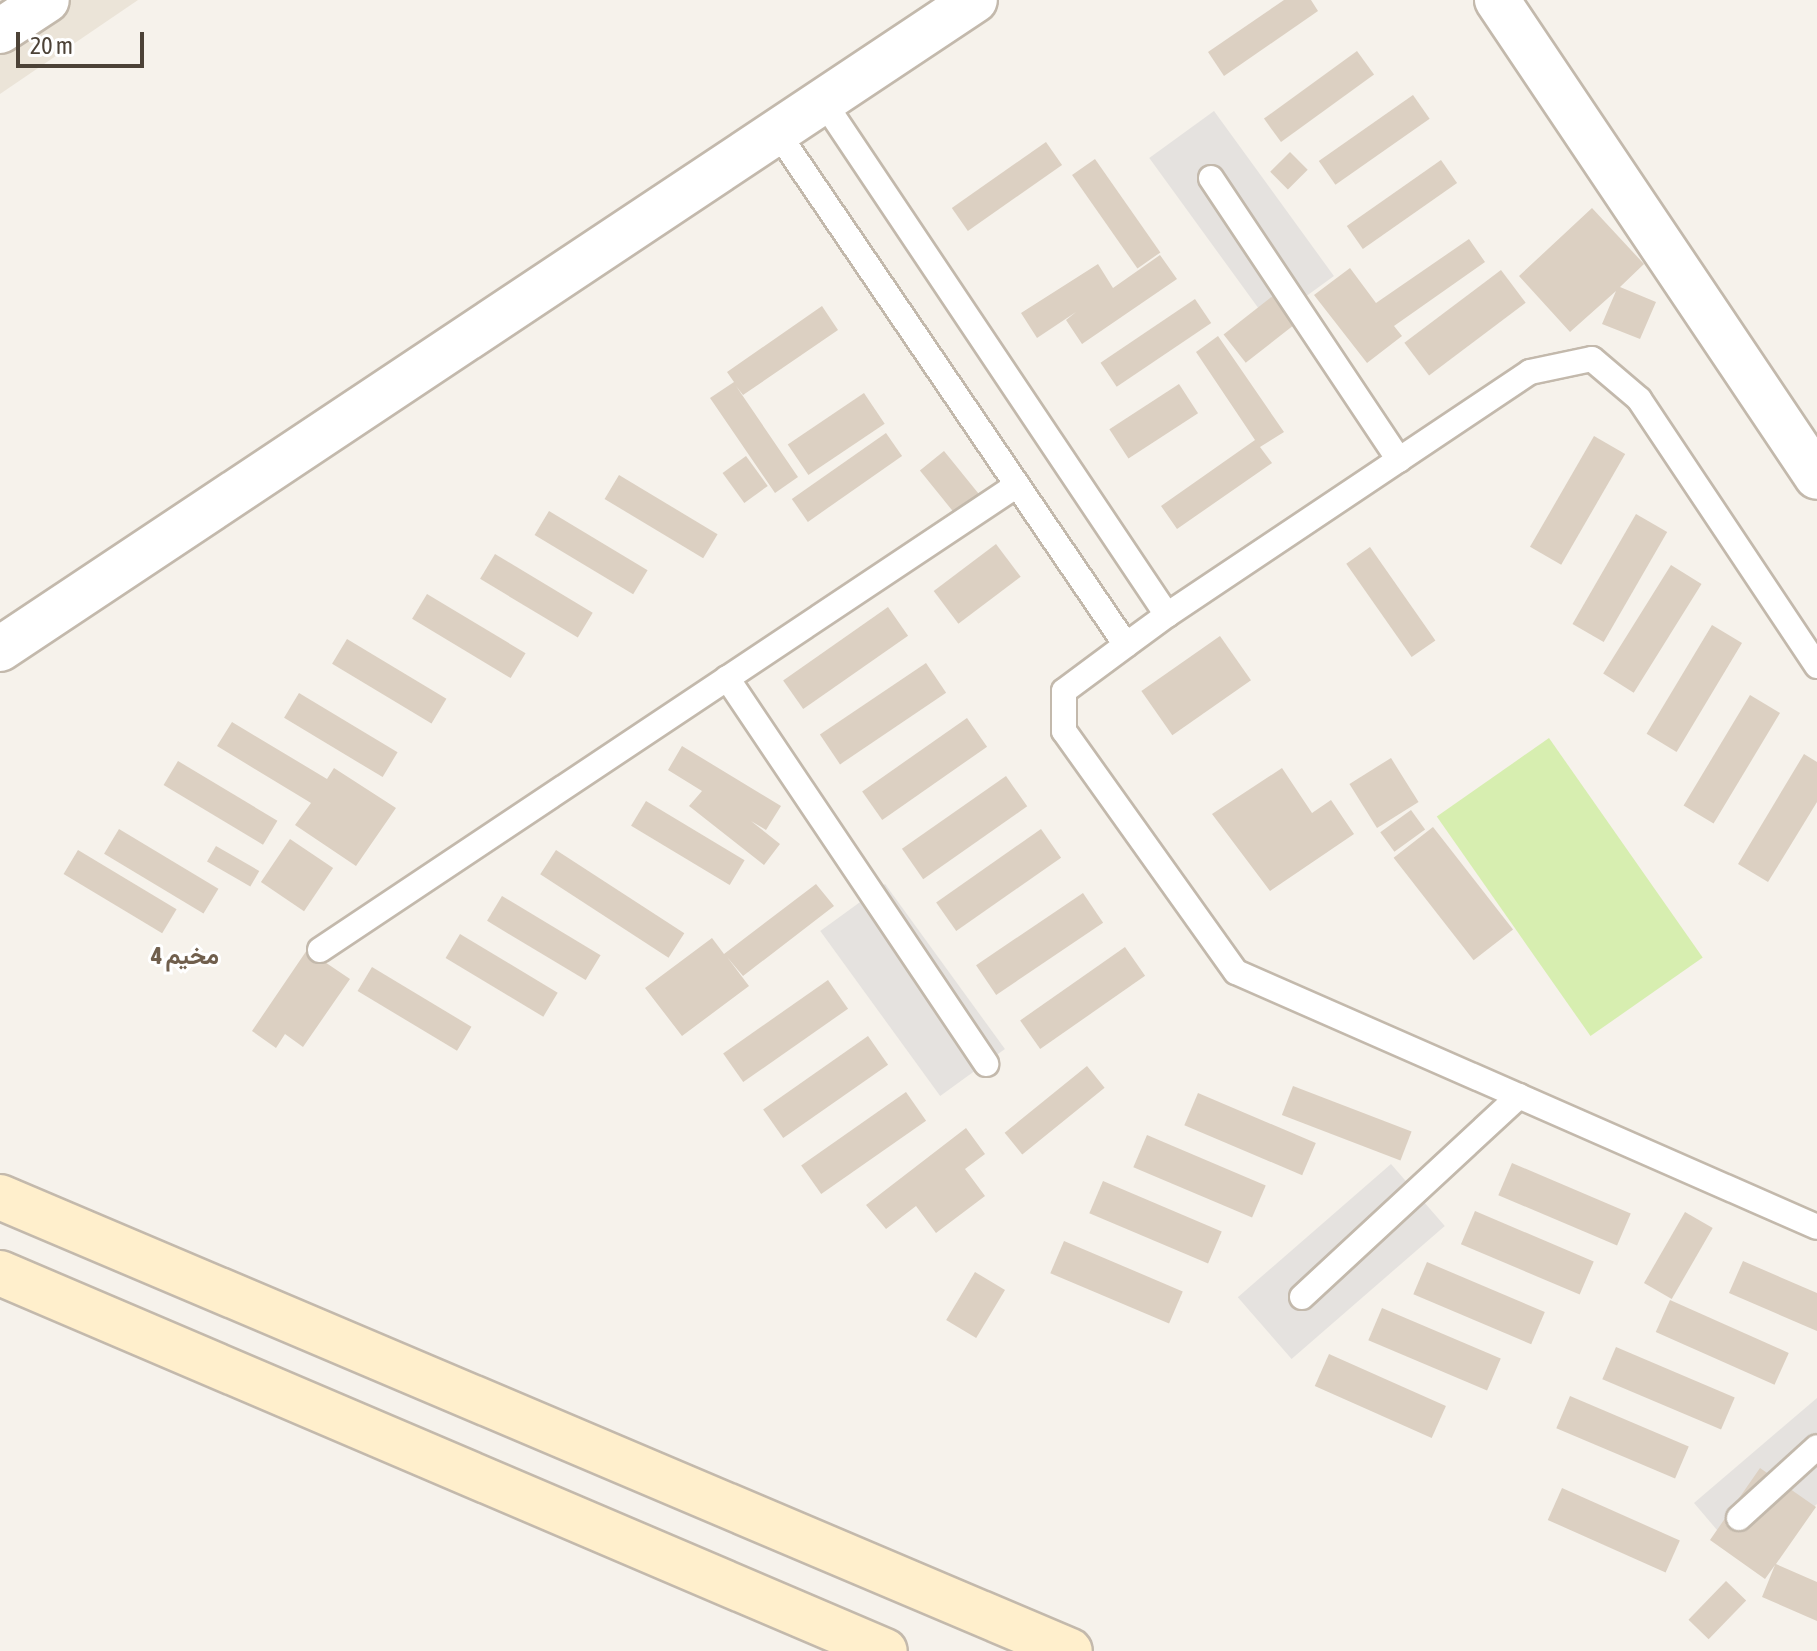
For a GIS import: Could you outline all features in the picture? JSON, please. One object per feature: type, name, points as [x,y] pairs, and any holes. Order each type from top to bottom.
[{"type":"main road","points":[[0,1197],[1070,1651]]},
{"type":"main road","points":[[0,1273],[885,1651]]},
{"type":"street","points":[[0,649],[975,0]]},
{"type":"street","points":[[1497,0],[1817,477]]},
{"type":"street","points":[[0,31],[41,2]]},
{"type":"lane","points":[[823,101],[1167,615]]},
{"type":"lane","points":[[777,132],[1126,645]]},
{"type":"lane","points":[[1211,178],[1399,460]]},
{"type":"lane","points":[[1817,666],[1639,399],[1592,359],[1530,372],[1167,615],[1064,691],[1064,731],[1236,972],[1817,1227]]},
{"type":"lane","points":[[320,950],[1017,485]]},
{"type":"lane","points":[[727,678],[986,1064]]},
{"type":"lane","points":[[1302,1297],[1519,1096]]},
{"type":"lane","points":[[1739,1518],[1817,1447]]},
{"type":"shaded area","points":[[0,0],[138,0],[0,94]]},
{"type":"shaded area","points":[[1214,111],[1334,276],[1269,323],[1149,158]]},
{"type":"shaded area","points":[[885,884],[1005,1049],[940,1096],[820,931]]},
{"type":"shaded area","points":[[1391,1164],[1445,1226],[1292,1359],[1238,1297]]},
{"type":"shaded area","points":[[1817,1398],[1817,1504],[1746,1564],[1694,1503]]},
{"type":"green space","points":[[1549,738],[1703,958],[1590,1036],[1437,817]]},
{"type":"building","points":[[1284,0],[1311,0],[1318,11],[1224,76],[1208,52]]},
{"type":"building","points":[[1357,51],[1374,74],[1281,142],[1264,119]]},
{"type":"building","points":[[1413,95],[1430,119],[1335,185],[1319,161]]},
{"type":"building","points":[[1046,142],[1062,165],[968,231],[952,208]]},
{"type":"building","points":[[1290,152],[1308,170],[1288,189],[1270,172]]},
{"type":"building","points":[[1095,159],[1160,252],[1137,268],[1072,175]]},
{"type":"building","points":[[1441,160],[1457,183],[1363,249],[1347,226]]},
{"type":"building","points":[[1592,208],[1644,264],[1620,287],[1656,302],[1640,339],[1602,324],[1616,291],[1570,332],[1519,276]]},
{"type":"building","points":[[1469,239],[1485,262],[1394,326],[1402,336],[1367,363],[1314,295],[1350,268],[1376,303]]},
{"type":"building","points":[[1160,255],[1177,279],[1082,344],[1066,320],[1076,312],[1037,338],[1021,313],[1098,264],[1113,288]]},
{"type":"building","points":[[1501,270],[1526,303],[1429,376],[1404,343]]},
{"type":"building","points":[[1274,295],[1296,323],[1246,363],[1224,334]]},
{"type":"building","points":[[1195,299],[1211,323],[1117,387],[1100,363]]},
{"type":"building","points":[[822,306],[838,330],[743,395],[736,386],[798,477],[775,493],[710,398],[734,382],[727,372]]},
{"type":"building","points":[[1218,336],[1284,432],[1260,447],[1272,463],[1177,529],[1161,506],[1255,440],[1196,352]]},
{"type":"building","points":[[1179,384],[1198,413],[1128,459],[1109,429]]},
{"type":"building","points":[[864,393],[885,424],[808,475],[788,444]]},
{"type":"building","points":[[886,433],[902,456],[808,522],[792,499]]},
{"type":"building","points":[[1594,436],[1625,454],[1561,565],[1530,547]]},
{"type":"building","points":[[944,451],[981,496],[956,516],[920,471]]},
{"type":"building","points":[[746,456],[768,486],[744,503],[723,473]]},
{"type":"building","points":[[619,475],[718,534],[703,558],[605,499]]},
{"type":"building","points":[[549,511],[648,570],[633,594],[535,535]]},
{"type":"building","points":[[1636,514],[1667,532],[1604,642],[1572,624]]},
{"type":"building","points":[[996,544],[1021,577],[958,624],[934,591]]},
{"type":"building","points":[[1370,547],[1435,640],[1412,657],[1346,564]]},
{"type":"building","points":[[495,554],[593,613],[578,638],[480,579]]},
{"type":"building","points":[[1671,565],[1702,584],[1634,693],[1603,674]]},
{"type":"building","points":[[427,594],[526,653],[511,678],[412,619]]},
{"type":"building","points":[[888,607],[908,636],[803,709],[783,680]]},
{"type":"building","points":[[1712,625],[1742,643],[1677,752],[1647,734]]},
{"type":"building","points":[[1220,636],[1251,680],[1172,735],[1141,691]]},
{"type":"building","points":[[347,639],[446,699],[431,724],[332,664]]},
{"type":"building","points":[[926,663],[946,693],[840,764],[820,735]]},
{"type":"building","points":[[299,693],[398,752],[383,777],[284,718]]},
{"type":"building","points":[[1750,695],[1780,713],[1714,824],[1684,806]]},
{"type":"building","points":[[967,718],[987,747],[882,820],[862,791]]},
{"type":"building","points":[[232,722],[327,779],[334,768],[396,808],[356,866],[295,825],[311,803],[217,746]]},
{"type":"building","points":[[682,746],[781,806],[766,830],[751,821],[780,844],[764,865],[689,806],[702,791],[668,770]]},
{"type":"building","points":[[1804,754],[1817,762],[1817,802],[1768,882],[1738,864]]},
{"type":"building","points":[[1391,758],[1419,802],[1377,828],[1349,784]]},
{"type":"building","points":[[178,761],[277,821],[263,845],[164,785]]},
{"type":"building","points":[[1282,768],[1312,813],[1331,800],[1354,834],[1270,891],[1212,814]]},
{"type":"building","points":[[1006,776],[1027,806],[923,879],[902,849]]},
{"type":"building","points":[[646,801],[745,860],[730,885],[631,826]]},
{"type":"building","points":[[1411,810],[1425,829],[1394,852],[1380,832]]},
{"type":"building","points":[[1433,827],[1513,929],[1474,960],[1394,858]]},
{"type":"building","points":[[119,829],[218,889],[203,914],[104,854]]},
{"type":"building","points":[[1041,829],[1061,858],[956,931],[936,902]]},
{"type":"building","points":[[290,839],[333,868],[304,911],[261,882]]},
{"type":"building","points":[[216,846],[259,871],[250,887],[207,862]]},
{"type":"building","points":[[78,850],[177,909],[162,933],[64,874]]},
{"type":"building","points":[[556,850],[684,933],[669,958],[540,874]]},
{"type":"building","points":[[816,884],[834,906],[743,976],[727,957],[749,986],[682,1036],[645,988],[712,938],[724,954]]},
{"type":"building","points":[[1083,893],[1103,923],[996,995],[976,965]]},
{"type":"building","points":[[502,896],[601,955],[586,980],[487,921]]},
{"type":"building","points":[[460,934],[558,993],[543,1017],[446,958]]},
{"type":"building","points":[[1125,947],[1145,976],[1040,1049],[1020,1020]]},
{"type":"building","points":[[307,950],[350,979],[303,1047],[285,1034],[276,1048],[252,1031]]},
{"type":"building","points":[[372,967],[471,1027],[457,1051],[358,991]]},
{"type":"building","points":[[828,980],[848,1009],[743,1082],[723,1053]]},
{"type":"building","points":[[868,1036],[888,1065],[783,1138],[763,1109]]},
{"type":"building","points":[[1087,1066],[1105,1088],[1022,1154],[1005,1133]]},
{"type":"building","points":[[1293,1086],[1412,1132],[1400,1160],[1282,1115]]},
{"type":"building","points":[[906,1092],[926,1121],[821,1194],[801,1165]]},
{"type":"building","points":[[1198,1093],[1316,1143],[1302,1175],[1184,1125]]},
{"type":"building","points":[[966,1128],[985,1154],[965,1169],[985,1196],[936,1233],[916,1206],[886,1229],[866,1205]]},
{"type":"building","points":[[1147,1135],[1266,1185],[1252,1218],[1133,1167]]},
{"type":"building","points":[[1512,1163],[1631,1213],[1617,1246],[1498,1195]]},
{"type":"building","points":[[1103,1181],[1222,1231],[1208,1264],[1089,1213]]},
{"type":"building","points":[[1475,1211],[1594,1261],[1580,1295],[1461,1244]]},
{"type":"building","points":[[1685,1212],[1713,1228],[1672,1299],[1644,1283]]},
{"type":"building","points":[[1064,1241],[1183,1291],[1169,1324],[1050,1273]]},
{"type":"building","points":[[1743,1261],[1817,1293],[1817,1331],[1729,1293]]},
{"type":"building","points":[[1427,1262],[1545,1312],[1531,1344],[1413,1294]]},
{"type":"building","points":[[975,1272],[1005,1290],[976,1338],[946,1320]]},
{"type":"building","points":[[1670,1300],[1789,1353],[1775,1385],[1656,1332]]},
{"type":"building","points":[[1382,1308],[1501,1358],[1487,1391],[1368,1340]]},
{"type":"building","points":[[1616,1347],[1735,1397],[1721,1430],[1602,1379]]},
{"type":"building","points":[[1329,1354],[1446,1406],[1432,1438],[1315,1386]]},
{"type":"building","points":[[1570,1396],[1689,1446],[1675,1479],[1556,1428]]},
{"type":"building","points":[[1760,1468],[1816,1507],[1776,1564],[1817,1582],[1817,1621],[1762,1597],[1775,1565],[1765,1579],[1710,1540]]},
{"type":"building","points":[[1562,1488],[1680,1540],[1666,1572],[1548,1520]]},
{"type":"building","points":[[1726,1581],[1746,1600],[1709,1639],[1688,1620]]},
{"type":"district","name":"مخيم 4","points":[[185,956]]}]
